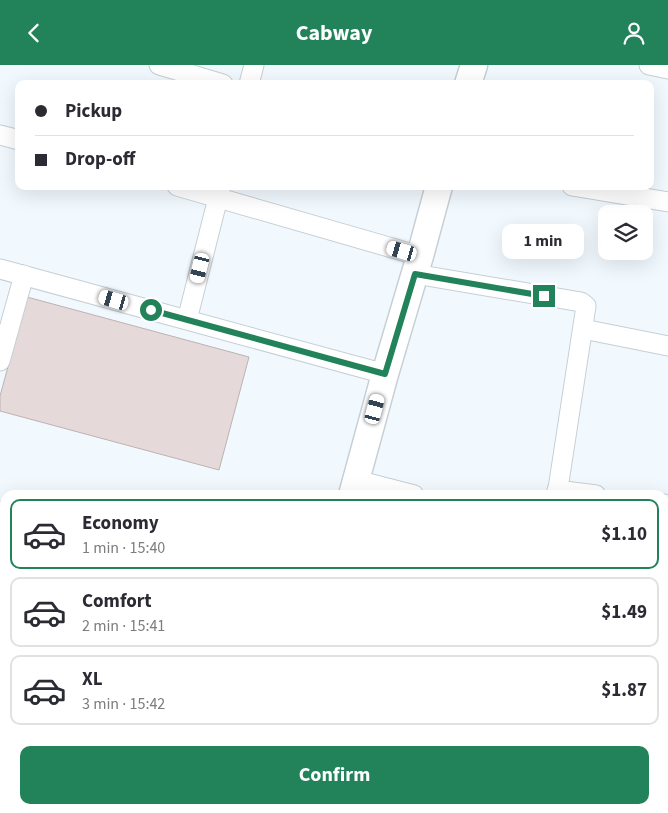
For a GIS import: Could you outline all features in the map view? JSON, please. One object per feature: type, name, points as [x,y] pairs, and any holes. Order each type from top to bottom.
[{"type":"street","points":[[159,65],[210,80]]},
{"type":"street","points":[[250,80],[254,65]]},
{"type":"street","points":[[469,80],[474,65]]},
{"type":"street","points":[[649,65],[668,69]]},
{"type":"street","points":[[0,135],[15,139]]},
{"type":"street","points":[[206,190],[220,192],[418,265],[581,302],[586,306],[584,329],[557,490]]},
{"type":"street","points":[[371,490],[354,488],[385,374],[418,265],[437,190]]},
{"type":"street","points":[[596,190],[668,202]]},
{"type":"street","points":[[187,320],[220,192]]},
{"type":"street","points":[[0,269],[385,374]]},
{"type":"street","points":[[0,361],[24,275]]},
{"type":"street","points":[[584,329],[668,346]]},
{"type":"building","points":[[27,297],[249,357],[219,470],[0,411],[0,396]]},
{"type":"route","points":[[151,310],[385,374],[415,274],[544,296]]}]
